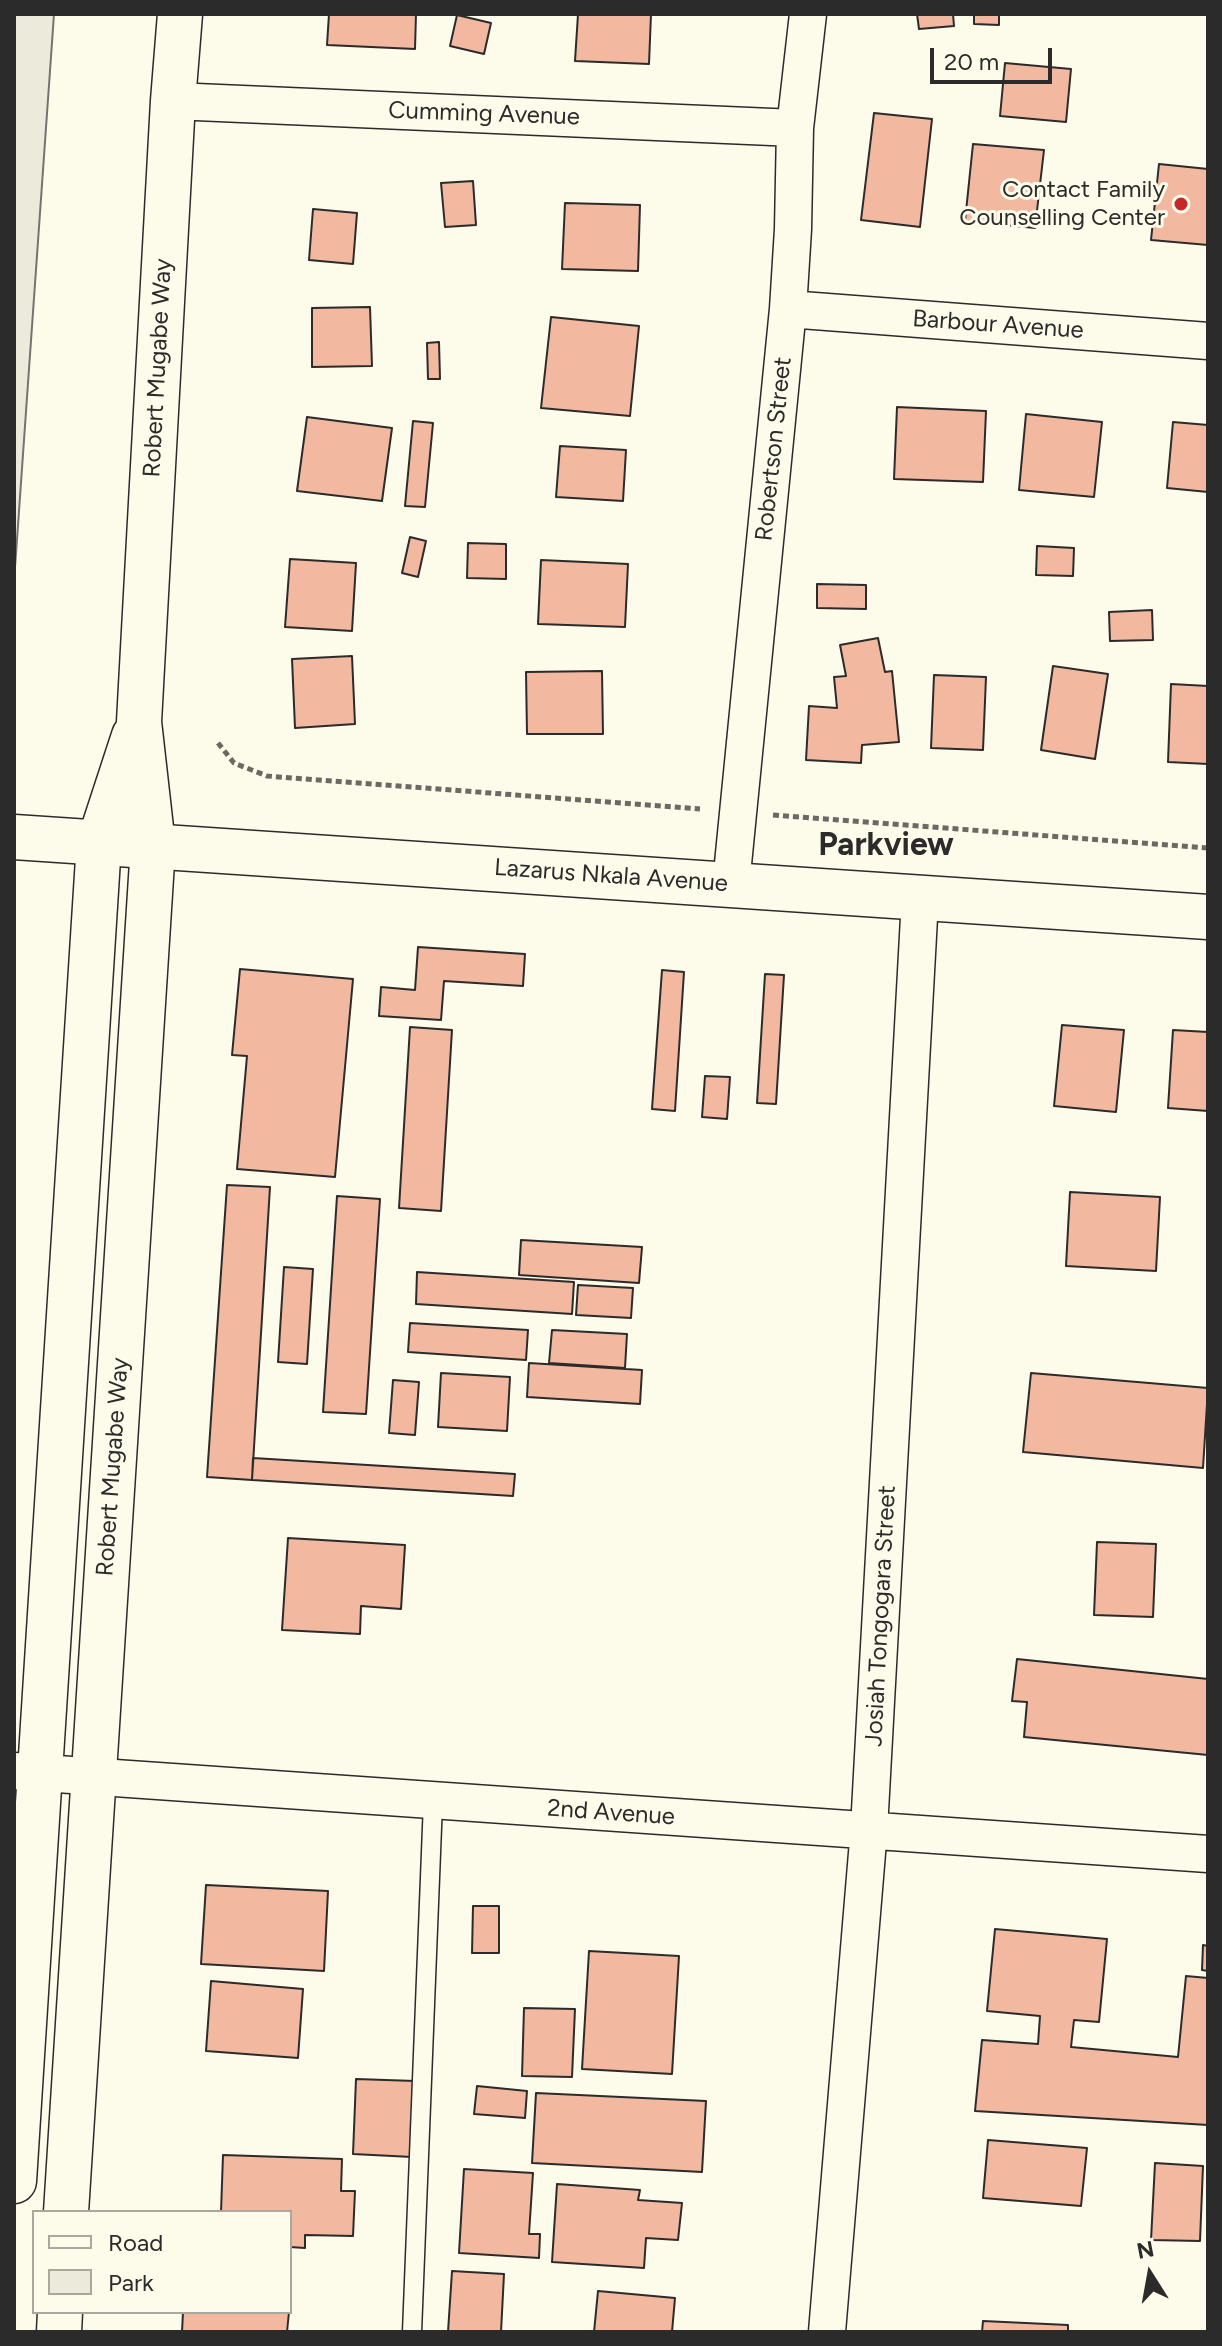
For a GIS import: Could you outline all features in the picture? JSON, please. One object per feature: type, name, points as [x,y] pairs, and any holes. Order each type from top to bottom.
[{"type":"main road","name":"Robert Mugabe Way","points":[[66,2210],[153,846],[139,722],[180,14]]},
{"type":"main road","name":"Robert Mugabe Way","points":[[14,2181],[27,1772],[99,843],[139,722]]},
{"type":"main road","name":"Lazarus Nkala Avenue","points":[[14,837],[1208,917]]},
{"type":"street","name":"Robertson Street","points":[[731,884],[788,309],[795,128],[808,14]]},
{"type":"street","name":"Cumming Avenue","points":[[173,101],[795,128]]},
{"type":"street","name":"Barbour Avenue","points":[[788,309],[1208,341]]},
{"type":"street","name":"Josiah Tongogara Street","points":[[827,2332],[869,1829],[920,899]]},
{"type":"street","name":"2nd Avenue","points":[[27,1772],[1208,1854]]},
{"type":"lane","points":[[412,2332],[433,1802]]},
{"type":"green space","points":[[14,14],[54,14],[14,582]]},
{"type":"building","points":[[329,14],[416,14],[415,49],[327,45]]},
{"type":"building","points":[[578,14],[651,14],[649,64],[575,61]]},
{"type":"building","points":[[917,14],[953,14],[954,26],[919,29]]},
{"type":"building","points":[[974,14],[999,14],[999,25],[974,24]]},
{"type":"building","points":[[457,15],[491,23],[484,54],[450,46]]},
{"type":"building","points":[[1005,63],[1071,69],[1066,122],[1000,116]]},
{"type":"building","points":[[874,113],[932,119],[920,227],[861,220]]},
{"type":"building","points":[[973,144],[1044,150],[1035,228],[965,221]]},
{"type":"building","name":"Contact Family Counselling Center","points":[[1159,164],[1208,169],[1208,245],[1151,240]]},
{"type":"building","points":[[473,181],[476,225],[445,227],[441,183]]},
{"type":"building","points":[[565,203],[640,205],[638,271],[562,269]]},
{"type":"building","points":[[313,209],[357,213],[353,264],[309,260]]},
{"type":"building","points":[[370,307],[372,366],[312,367],[312,308]]},
{"type":"building","points":[[551,317],[639,326],[630,416],[541,408]]},
{"type":"building","points":[[439,342],[440,379],[428,379],[427,343]]},
{"type":"building","points":[[897,407],[986,411],[983,482],[894,479]]},
{"type":"building","points":[[1026,414],[1102,422],[1094,497],[1019,490]]},
{"type":"building","points":[[307,417],[392,428],[382,501],[297,491]]},
{"type":"building","points":[[413,421],[433,423],[425,507],[405,506]]},
{"type":"building","points":[[1173,422],[1208,425],[1208,492],[1167,488]]},
{"type":"building","points":[[560,446],[626,450],[623,501],[556,497]]},
{"type":"building","points":[[410,537],[426,541],[418,577],[402,573]]},
{"type":"building","points":[[468,543],[506,544],[506,579],[467,578]]},
{"type":"building","points":[[1037,546],[1074,548],[1073,576],[1036,575]]},
{"type":"building","points":[[290,559],[356,563],[352,631],[285,627]]},
{"type":"building","points":[[541,560],[628,564],[625,627],[538,624]]},
{"type":"building","points":[[817,584],[866,585],[866,609],[817,608]]},
{"type":"building","points":[[1152,610],[1153,640],[1110,641],[1109,612]]},
{"type":"building","points":[[878,638],[885,672],[892,671],[899,742],[862,745],[861,763],[806,760],[809,706],[837,708],[834,677],[846,676],[840,645]]},
{"type":"building","points":[[352,656],[355,724],[295,728],[292,659]]},
{"type":"building","points":[[1053,666],[1108,674],[1095,759],[1041,750]]},
{"type":"building","points":[[602,671],[603,734],[527,734],[526,672]]},
{"type":"building","points":[[934,675],[986,677],[983,750],[931,748]]},
{"type":"building","points":[[1171,684],[1208,686],[1208,764],[1168,762]]},
{"type":"building","points":[[418,947],[525,954],[523,986],[444,981],[441,1020],[379,1016],[381,987],[415,990]]},
{"type":"building","points":[[240,969],[353,979],[335,1177],[237,1169],[247,1056],[232,1055]]},
{"type":"building","points":[[662,970],[684,972],[675,1111],[652,1109]]},
{"type":"building","points":[[765,974],[784,975],[776,1104],[757,1103]]},
{"type":"building","points":[[1062,1025],[1124,1030],[1116,1112],[1054,1106]]},
{"type":"building","points":[[410,1027],[452,1030],[441,1211],[399,1208]]},
{"type":"building","points":[[1173,1030],[1208,1032],[1208,1111],[1168,1108]]},
{"type":"building","points":[[705,1076],[730,1077],[727,1119],[702,1117]]},
{"type":"building","points":[[227,1185],[270,1187],[252,1480],[207,1477]]},
{"type":"building","points":[[1070,1192],[1160,1197],[1156,1271],[1066,1266]]},
{"type":"building","points":[[337,1196],[380,1199],[366,1414],[323,1412]]},
{"type":"building","points":[[521,1240],[642,1247],[639,1283],[519,1275]]},
{"type":"building","points":[[284,1267],[313,1269],[307,1364],[278,1362]]},
{"type":"building","points":[[417,1272],[574,1282],[572,1314],[416,1304]]},
{"type":"building","points":[[578,1285],[633,1288],[631,1318],[576,1315]]},
{"type":"building","points":[[410,1323],[528,1330],[526,1360],[408,1352]]},
{"type":"building","points":[[552,1330],[627,1334],[625,1368],[549,1363]]},
{"type":"building","points":[[529,1363],[642,1370],[640,1404],[527,1397]]},
{"type":"building","points":[[441,1373],[510,1377],[507,1431],[438,1427]]},
{"type":"building","points":[[1031,1373],[1208,1388],[1203,1468],[1023,1452]]},
{"type":"building","points":[[393,1380],[419,1382],[415,1435],[389,1433]]},
{"type":"building","points":[[253,1458],[515,1474],[513,1496],[252,1480]]},
{"type":"building","points":[[288,1538],[405,1545],[401,1609],[361,1606],[360,1634],[282,1630]]},
{"type":"building","points":[[1097,1542],[1156,1544],[1153,1617],[1094,1615]]},
{"type":"building","points":[[1017,1659],[1208,1679],[1208,1755],[1024,1737],[1027,1702],[1012,1701]]},
{"type":"building","points":[[206,1885],[328,1891],[324,1971],[201,1964]]},
{"type":"building","points":[[473,1906],[499,1906],[499,1953],[472,1953]]},
{"type":"building","points":[[995,1929],[1107,1939],[1099,2022],[1074,2020],[1071,2047],[1178,2057],[1186,1976],[1208,1978],[1208,2125],[975,2111],[982,2040],[1038,2044],[1040,2016],[987,2011]]},
{"type":"building","points":[[1203,1945],[1208,1946],[1208,1971],[1202,1970]]},
{"type":"building","points":[[589,1951],[679,1956],[672,2074],[582,2069]]},
{"type":"building","points":[[211,1981],[303,1989],[298,2058],[206,2051]]},
{"type":"building","points":[[524,2008],[575,2009],[572,2077],[522,2076]]},
{"type":"building","points":[[356,2079],[415,2081],[412,2157],[353,2154]]},
{"type":"building","points":[[477,2086],[527,2091],[525,2118],[474,2114]]},
{"type":"building","points":[[536,2093],[706,2101],[702,2172],[532,2163]]},
{"type":"building","points":[[988,2140],[1087,2148],[1081,2206],[983,2198]]},
{"type":"building","points":[[223,2155],[342,2159],[341,2191],[355,2191],[353,2236],[305,2235],[305,2248],[292,2247],[292,2210],[221,2210]]},
{"type":"building","points":[[1155,2163],[1203,2166],[1200,2241],[1151,2240]]},
{"type":"building","points":[[464,2169],[533,2173],[529,2234],[540,2234],[539,2258],[459,2253]]},
{"type":"building","points":[[557,2184],[640,2190],[638,2200],[682,2203],[678,2240],[646,2238],[644,2268],[552,2262]]},
{"type":"building","points":[[452,2271],[504,2274],[501,2332],[448,2332]]},
{"type":"building","points":[[598,2291],[675,2298],[672,2332],[594,2332]]},
{"type":"building","points":[[183,2314],[289,2314],[287,2332],[182,2332]]},
{"type":"building","points":[[983,2321],[1068,2325],[1068,2332],[982,2332]]},
{"type":"place","name":"Contact Family Counselling Center","points":[[1181,204]]},
{"type":"district","name":"Parkview","points":[[886,846]]}]
